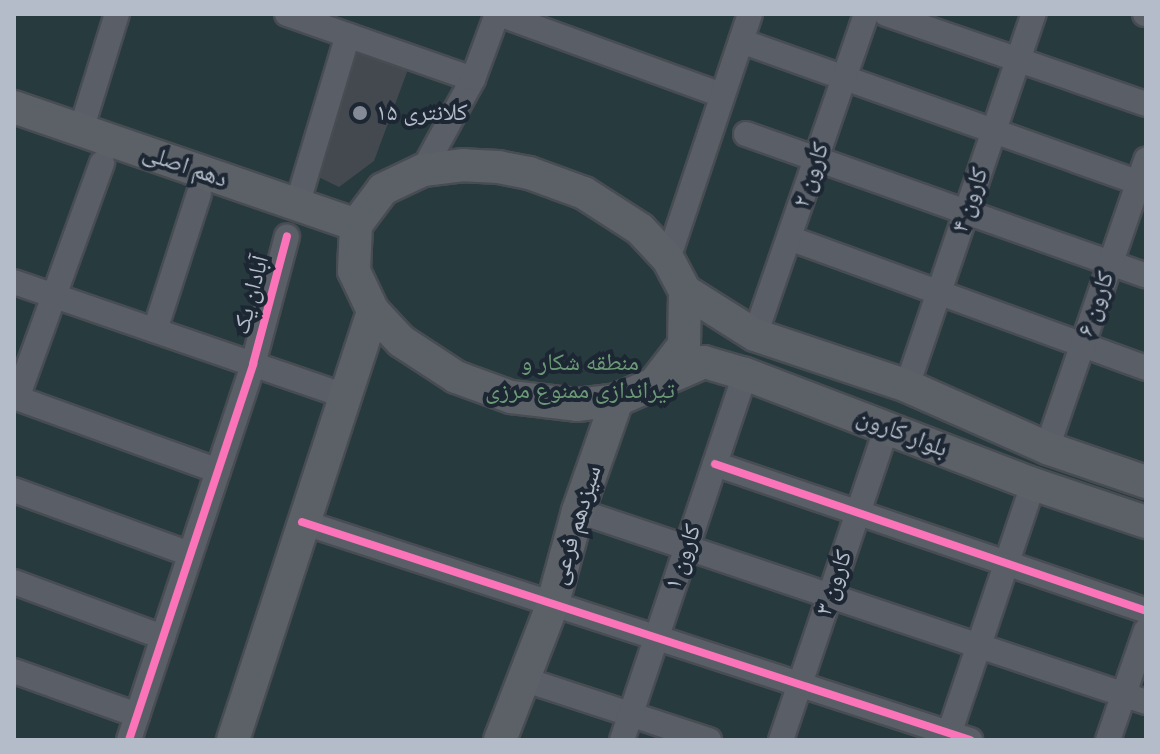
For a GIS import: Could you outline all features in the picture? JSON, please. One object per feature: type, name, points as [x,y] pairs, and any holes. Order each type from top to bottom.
[{"type":"main road","name":"دهم اصلی","points":[[14,107],[356,225]]},
{"type":"main road","points":[[356,225],[383,189],[423,170],[464,165],[499,167],[584,193],[640,229],[668,259],[685,291],[684,345],[657,380]]},
{"type":"main road","name":"بلوار کارون","points":[[356,225],[354,271],[373,311],[401,341],[456,377],[541,403],[577,405],[617,400],[704,362],[745,374],[1033,484],[1146,522]]},
{"type":"main road","name":"بلوار کارون","points":[[685,291],[755,335],[907,386],[1047,448],[1146,482]]},
{"type":"main road","points":[[233,740],[373,311]]},
{"type":"main road","name":"سیزدهم فرعی","points":[[500,740],[552,606],[578,511],[617,400]]},
{"type":"street","points":[[81,130],[117,14]]},
{"type":"street","points":[[287,14],[326,20],[348,35],[473,79]]},
{"type":"street","points":[[423,170],[473,79],[498,14],[721,95]]},
{"type":"street","points":[[668,259],[750,14]]},
{"type":"street","name":"کارون ۲","points":[[755,335],[866,14]]},
{"type":"street","points":[[886,14],[1146,104]]},
{"type":"street","name":"کارون ۴","points":[[907,386],[1034,14]]},
{"type":"street","points":[[297,205],[348,35]]},
{"type":"street","points":[[741,41],[994,131],[1143,176]]},
{"type":"street","points":[[746,134],[1146,276]]},
{"type":"street","points":[[102,163],[16,398],[218,471]]},
{"type":"street","name":"کارون ۶","points":[[1047,448],[1143,176]]},
{"type":"street","points":[[155,330],[199,194]]},
{"type":"street","name":"آبادان یک","points":[[129,740],[253,364],[287,236]]},
{"type":"street","points":[[789,238],[1146,368]]},
{"type":"street","points":[[14,282],[345,396]]},
{"type":"street","name":"کارون ۱","points":[[622,740],[745,374]]},
{"type":"street","name":"کارون ۳","points":[[781,740],[887,427]]},
{"type":"street","points":[[715,464],[1146,611]]},
{"type":"street","points":[[302,522],[956,738],[978,646],[1033,484]]},
{"type":"street","points":[[14,490],[190,554]]},
{"type":"street","points":[[578,511],[1135,698]]},
{"type":"street","points":[[14,582],[163,637]]},
{"type":"street","points":[[1108,740],[1135,698],[1146,630]]},
{"type":"street","points":[[14,671],[137,715]]},
{"type":"street","points":[[523,679],[709,740]]},
{"type":"green space","name":"منطقه شکار و تیراندازی ممنوع مرزی","points":[[14,14],[1146,14],[1146,740],[14,740]]},
{"type":"building","name":"کلانتری ۱۵","points":[[354,46],[410,64],[374,161],[339,187],[306,171]]},
{"type":"cycle path","points":[[129,740],[253,364],[287,236]]},
{"type":"cycle path","points":[[715,464],[1146,611]]},
{"type":"cycle path","points":[[302,522],[970,740]]},
{"type":"place","name":"کلانتری ۱۵","points":[[360,113]]}]
